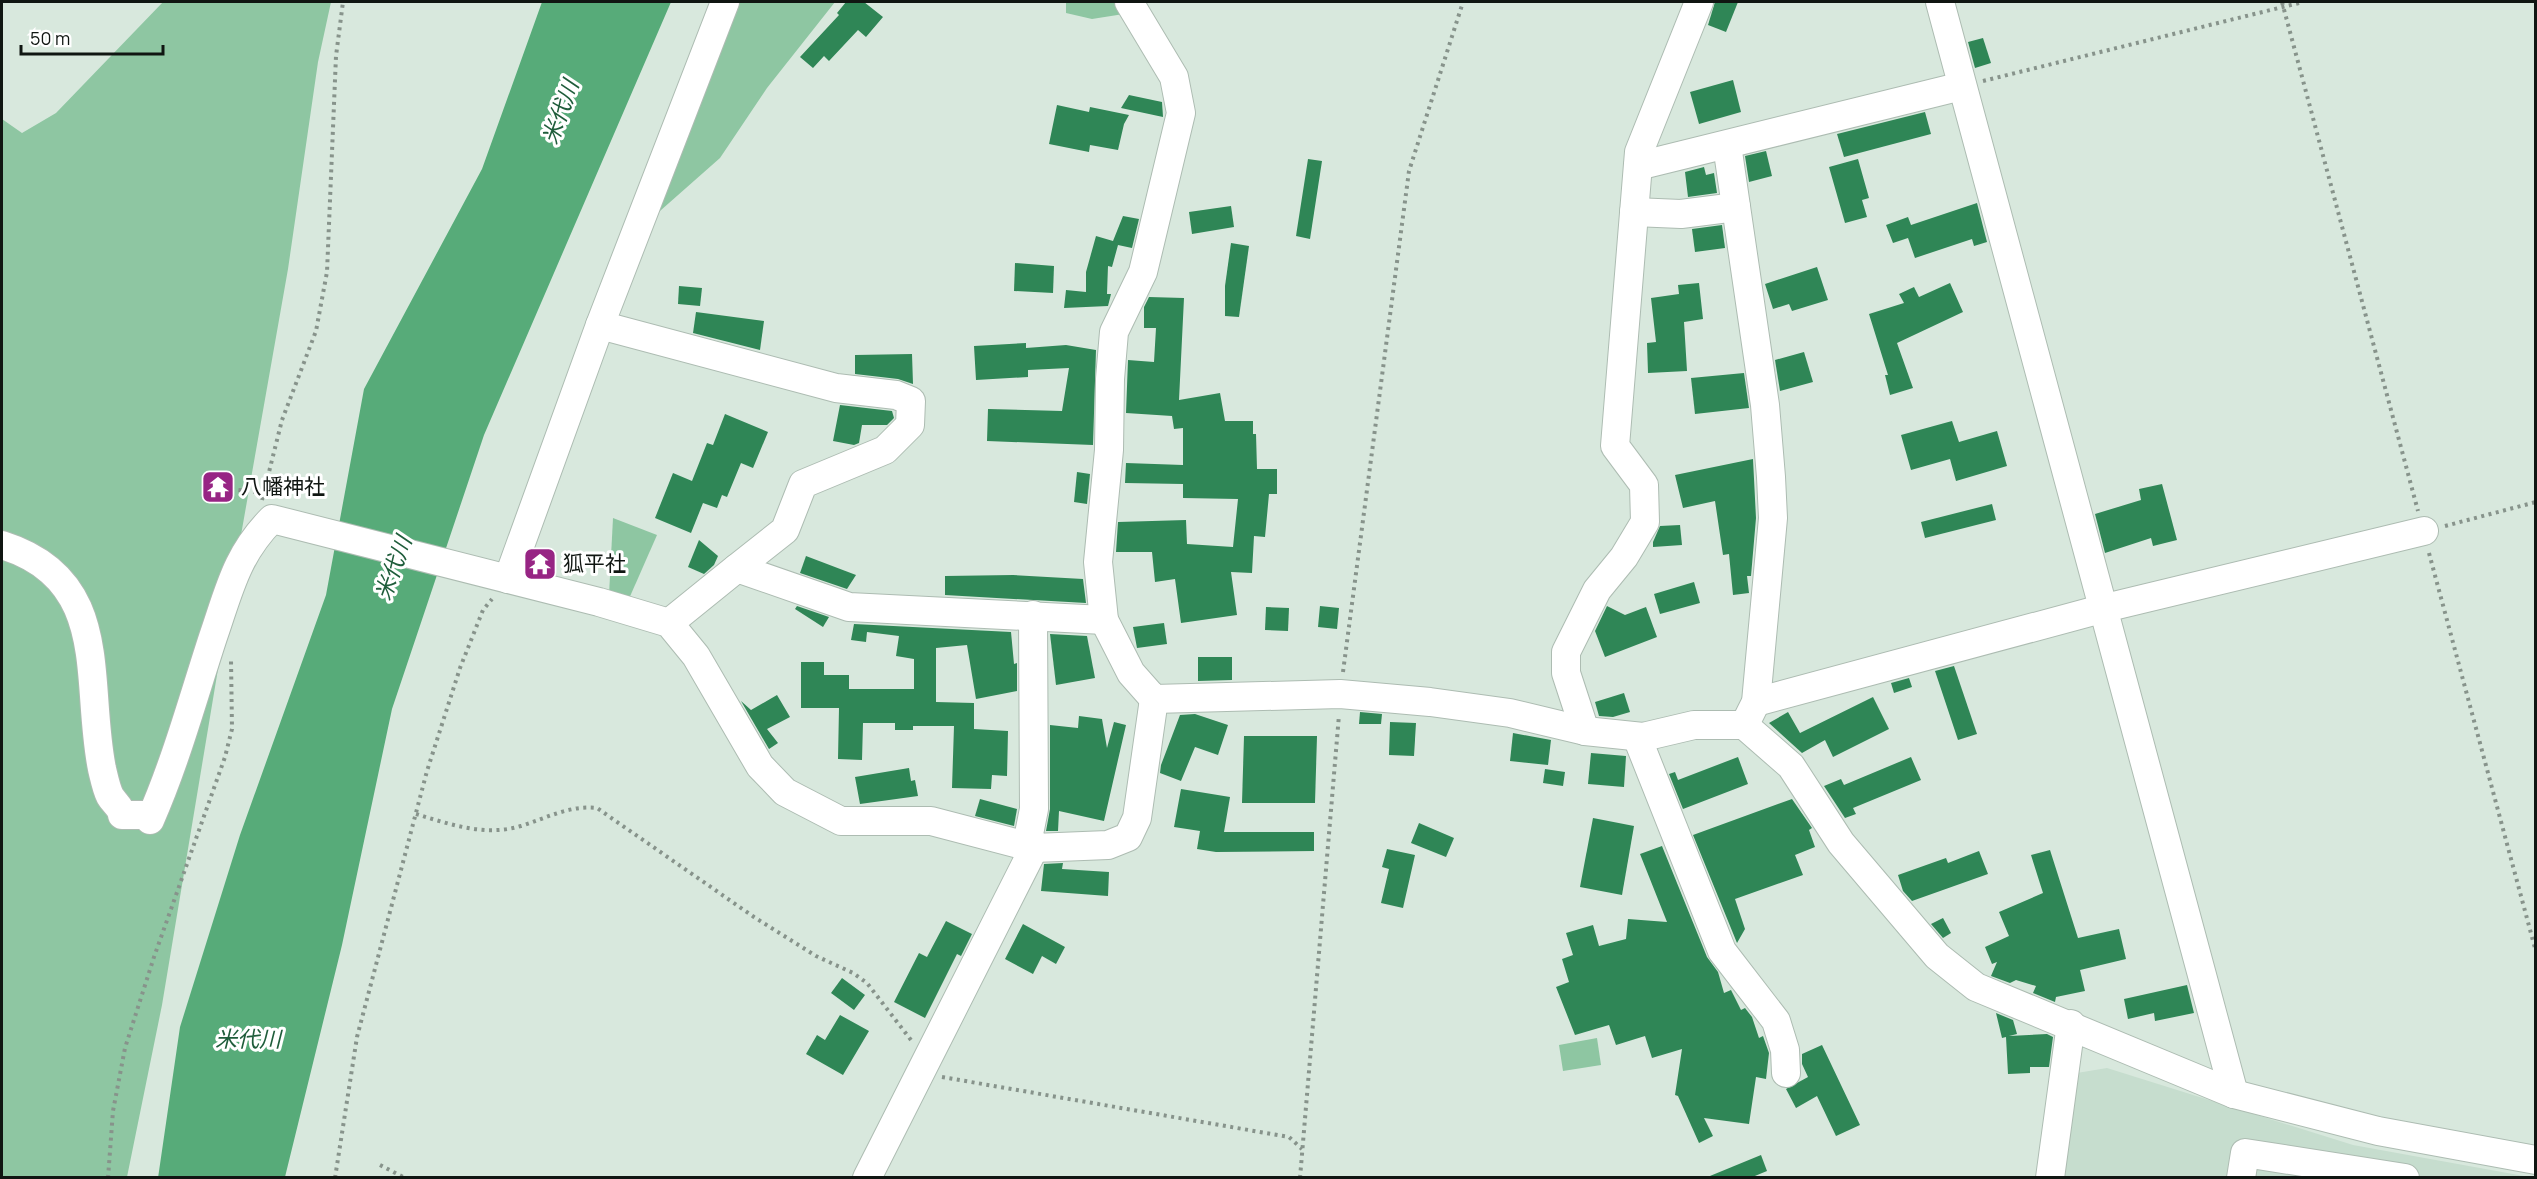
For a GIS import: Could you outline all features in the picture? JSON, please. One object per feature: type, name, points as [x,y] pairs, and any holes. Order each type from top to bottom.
[{"type":"street","points":[[508,579],[600,325],[724,2]]},
{"type":"street","points":[[1129,2],[1174,77],[1182,113],[1143,272],[1114,332],[1110,379],[1109,450],[1098,562],[1104,620],[1131,674],[1154,699],[1340,694],[1430,702],[1509,713],[1585,731],[1637,737],[1750,713],[2105,608],[2424,531]]},
{"type":"street","points":[[1585,731],[1566,672],[1566,652],[1596,590],[1624,557],[1645,522],[1644,486],[1616,447],[1639,152],[1699,2]]},
{"type":"street","points":[[1940,2],[2234,1094]]},
{"type":"street","points":[[1638,166],[1962,86]]},
{"type":"street","points":[[1727,145],[1765,405],[1772,477],[1773,518],[1750,713],[1791,766],[1841,843],[1937,956],[1976,987],[2071,1024],[2234,1094],[2499,1166],[2535,1160]]},
{"type":"street","points":[[1634,212],[1681,214],[1736,207]]},
{"type":"street","points":[[600,325],[836,388],[896,395],[911,400],[910,425],[885,450],[803,484],[785,530],[669,623]]},
{"type":"street","points":[[2,545],[43,564],[70,591],[88,632],[102,768],[110,795],[122,814],[145,814],[150,820],[172,772],[186,718],[236,570],[266,512],[669,623],[696,656],[760,766],[785,792],[841,821],[931,821],[1034,848],[1108,845],[1128,837],[1137,818],[1154,699]]},
{"type":"street","points":[[737,568],[849,607],[1104,620]]},
{"type":"street","points":[[867,1178],[1034,848],[1029,834],[1035,809],[1033,615]]},
{"type":"street","points":[[1637,737],[1722,951],[1776,1021],[1785,1050],[1786,1072]]},
{"type":"street","points":[[2050,1178],[2071,1024]]},
{"type":"street","points":[[2241,1178],[2245,1153],[2405,1178]]},
{"type":"path","points":[[266,512],[264,493],[282,420],[316,331],[327,272],[336,56],[343,2]]},
{"type":"path","points":[[1300,1178],[1340,694],[1409,171],[1463,2]]},
{"type":"path","points":[[1962,86],[2282,4],[2303,2]]},
{"type":"path","points":[[2282,4],[2535,952]]},
{"type":"path","points":[[231,489],[264,493]]},
{"type":"path","points":[[2424,531],[2535,502]]},
{"type":"path","points":[[335,1178],[357,1037],[416,814],[460,668],[483,610],[508,579]]},
{"type":"path","points":[[108,1178],[113,1111],[125,1048],[154,957],[225,758],[232,729],[232,663],[229,651]]},
{"type":"path","points":[[416,814],[481,831],[519,827],[582,806],[597,808],[754,917],[816,956],[854,973],[867,983],[924,1066],[1289,1137],[1302,1149]]},
{"type":"path","points":[[380,1165],[405,1178]]},
{"type":"shaded area","points":[[163,2],[331,2],[318,62],[288,269],[162,1005],[127,1177],[2,1177],[2,119],[22,133],[56,113]]},
{"type":"shaded area","points":[[733,2],[835,2],[767,88],[720,158],[652,218]]},
{"type":"shaded area","points":[[1066,2],[1122,2],[1130,13],[1092,19],[1066,13]]},
{"type":"shaded area","points":[[613,518],[657,535],[628,601],[609,595]]},
{"type":"shaded area","points":[[1597,1038],[1601,1065],[1563,1071],[1559,1045]]},
{"type":"shaded area","points":[[2107,1068],[2353,1145],[2535,1178],[2061,1178],[2077,1073]]},
{"type":"water","name":"米代川","points":[[542,2],[671,2],[484,435],[392,709],[342,945],[285,1177],[158,1178],[180,1027],[240,835],[326,595],[364,389],[482,169]]},
{"type":"building","points":[[846,2],[864,2],[883,17],[866,37],[858,30],[829,61],[824,56],[813,68],[800,57],[839,15],[837,13]]},
{"type":"building","points":[[1715,2],[1738,2],[1726,32],[1708,25]]},
{"type":"building","points":[[1983,38],[1991,63],[1975,68],[1968,42]]},
{"type":"building","points":[[1733,80],[1741,112],[1699,124],[1690,92]]},
{"type":"building","points":[[1129,95],[1162,102],[1163,117],[1121,108]]},
{"type":"building","points":[[1057,105],[1089,112],[1090,107],[1129,115],[1124,124],[1118,150],[1090,145],[1089,152],[1049,144]]},
{"type":"building","points":[[1925,112],[1931,134],[1844,157],[1837,134]]},
{"type":"building","points":[[1766,151],[1772,176],[1749,182],[1745,156]]},
{"type":"building","points":[[1308,159],[1322,161],[1310,239],[1296,236]]},
{"type":"building","points":[[1858,159],[1869,198],[1862,200],[1867,217],[1845,223],[1829,167]]},
{"type":"building","points":[[1704,167],[1706,175],[1714,173],[1717,193],[1688,197],[1685,172]]},
{"type":"building","points":[[1977,203],[1987,242],[1974,246],[1972,239],[1915,258],[1908,238],[1893,243],[1886,225],[1908,217],[1911,225]]},
{"type":"building","points":[[1231,206],[1234,227],[1192,234],[1189,212]]},
{"type":"building","points":[[1123,216],[1139,219],[1132,248],[1118,245],[1112,267],[1108,266],[1107,294],[1111,294],[1108,306],[1064,308],[1066,290],[1086,292],[1086,272],[1096,236],[1113,241]]},
{"type":"building","points":[[1722,225],[1725,248],[1695,252],[1692,229]]},
{"type":"building","points":[[1231,243],[1249,246],[1239,317],[1225,316],[1225,286]]},
{"type":"building","points":[[1015,263],[1054,266],[1053,293],[1014,291]]},
{"type":"building","points":[[1817,267],[1828,300],[1792,311],[1789,304],[1773,309],[1765,284]]},
{"type":"building","points":[[1699,283],[1703,319],[1684,322],[1687,371],[1648,373],[1647,343],[1656,342],[1651,298],[1679,294],[1678,285]]},
{"type":"building","points":[[1950,283],[1963,312],[1897,343],[1913,388],[1890,395],[1885,375],[1888,375],[1869,314],[1904,303],[1899,294],[1914,287],[1919,297]]},
{"type":"building","points":[[679,286],[702,288],[700,306],[678,304]]},
{"type":"building","points":[[1149,297],[1184,298],[1179,400],[1220,393],[1225,421],[1253,421],[1253,434],[1256,434],[1257,469],[1277,469],[1277,494],[1269,494],[1265,537],[1254,536],[1252,573],[1231,572],[1237,615],[1181,623],[1175,579],[1155,582],[1152,552],[1116,552],[1118,522],[1186,520],[1187,544],[1233,547],[1238,499],[1183,498],[1183,484],[1125,483],[1126,463],[1183,465],[1183,428],[1174,429],[1172,416],[1126,413],[1128,360],[1154,362],[1156,328],[1144,328],[1144,307]]},
{"type":"building","points":[[696,312],[764,321],[760,350],[693,333]]},
{"type":"building","points":[[1026,343],[1026,348],[1066,345],[1096,350],[1093,445],[987,441],[988,409],[1062,411],[1069,368],[1028,370],[1028,377],[976,380],[974,346]]},
{"type":"building","points":[[1804,352],[1813,382],[1780,391],[1775,360]]},
{"type":"building","points":[[912,354],[913,384],[898,379],[855,374],[855,355]]},
{"type":"building","points":[[1744,373],[1749,408],[1695,414],[1691,378]]},
{"type":"building","points":[[840,405],[892,411],[894,418],[887,425],[862,425],[859,443],[854,445],[833,441]]},
{"type":"building","points":[[725,414],[768,432],[753,468],[741,463],[727,497],[722,495],[717,508],[703,503],[691,533],[655,518],[673,473],[692,481],[707,443],[713,445]]},
{"type":"building","points":[[1952,421],[1959,442],[1997,431],[2007,466],[1956,481],[1950,459],[1911,470],[1901,435]]},
{"type":"building","points":[[1753,459],[1756,518],[1751,576],[1747,576],[1749,593],[1733,595],[1729,554],[1723,555],[1715,501],[1683,508],[1675,475]]},
{"type":"building","points":[[1077,472],[1090,474],[1087,504],[1074,502]]},
{"type":"building","points":[[2162,484],[2177,540],[2153,546],[2151,538],[2105,553],[2095,514],[2141,500],[2139,489]]},
{"type":"building","points":[[1992,504],[1996,520],[1925,538],[1921,522]]},
{"type":"building","points":[[1680,525],[1682,545],[1653,547],[1660,526]]},
{"type":"building","points":[[699,540],[718,556],[714,565],[704,574],[688,567]]},
{"type":"building","points":[[806,556],[856,575],[847,589],[800,573]]},
{"type":"building","points":[[1013,575],[1083,579],[1086,603],[945,595],[945,576]]},
{"type":"building","points":[[1694,582],[1700,603],[1660,614],[1654,594]]},
{"type":"building","points":[[797,606],[829,617],[823,627],[795,609]]},
{"type":"building","points":[[1320,606],[1339,608],[1337,629],[1318,627]]},
{"type":"building","points":[[1607,606],[1625,615],[1646,607],[1657,637],[1605,657],[1595,631]]},
{"type":"building","points":[[1266,607],[1289,608],[1288,631],[1265,630]]},
{"type":"building","points":[[1164,623],[1167,644],[1137,648],[1133,627]]},
{"type":"building","points":[[854,624],[1011,632],[1014,664],[1017,663],[1017,691],[976,699],[967,645],[936,648],[936,702],[974,703],[974,729],[1008,731],[1007,776],[992,775],[991,789],[952,788],[954,726],[913,726],[913,730],[895,730],[895,723],[863,723],[862,760],[838,759],[839,708],[801,708],[801,662],[824,662],[824,675],[849,675],[849,689],[914,689],[914,659],[896,656],[899,636],[867,632],[866,642],[851,640]]},
{"type":"building","points":[[1050,634],[1087,636],[1095,678],[1056,685]]},
{"type":"building","points":[[1198,657],[1232,657],[1232,680],[1198,681]]},
{"type":"building","points":[[1954,666],[1977,734],[1958,740],[1935,671]]},
{"type":"building","points":[[1909,678],[1912,687],[1894,693],[1891,683]]},
{"type":"building","points":[[1624,693],[1630,712],[1613,717],[1599,716],[1595,702]]},
{"type":"building","points":[[777,695],[790,717],[767,729],[778,743],[769,749],[741,701],[751,710]]},
{"type":"building","points":[[1873,697],[1889,729],[1833,757],[1825,740],[1802,753],[1769,723],[1788,712],[1800,733]]},
{"type":"building","points":[[1360,712],[1382,714],[1381,724],[1359,724]]},
{"type":"building","points":[[1195,714],[1228,725],[1218,755],[1195,747],[1181,781],[1160,773],[1180,715]]},
{"type":"building","points":[[1079,716],[1102,719],[1107,748],[1114,722],[1126,725],[1104,821],[1059,811],[1058,831],[1046,831],[1050,809],[1050,725],[1078,728]]},
{"type":"building","points":[[1390,722],[1416,723],[1414,756],[1389,755]]},
{"type":"building","points":[[1513,733],[1551,740],[1548,765],[1510,761]]},
{"type":"building","points":[[1244,736],[1317,736],[1315,803],[1242,803]]},
{"type":"building","points":[[1591,753],[1626,756],[1624,787],[1588,784]]},
{"type":"building","points":[[1738,757],[1748,784],[1683,809],[1669,774],[1675,772],[1678,780]]},
{"type":"building","points":[[1911,757],[1921,780],[1853,808],[1856,814],[1845,818],[1824,786],[1841,779],[1844,785]]},
{"type":"building","points":[[909,768],[911,781],[915,780],[918,796],[860,804],[855,777]]},
{"type":"building","points":[[1545,769],[1565,772],[1563,786],[1543,783]]},
{"type":"building","points":[[1181,789],[1230,797],[1224,832],[1314,832],[1314,851],[1216,852],[1197,849],[1200,831],[1174,827]]},
{"type":"building","points":[[980,799],[1017,809],[1014,826],[975,816]]},
{"type":"building","points":[[1792,799],[1812,828],[1809,830],[1815,847],[1795,855],[1803,875],[1735,899],[1745,929],[1737,943],[1693,835]]},
{"type":"building","points":[[1593,818],[1634,826],[1622,895],[1580,887]]},
{"type":"building","points":[[1419,823],[1454,838],[1446,857],[1411,843]]},
{"type":"building","points":[[1662,846],[1707,957],[1718,972],[1724,993],[1731,990],[1741,1010],[1745,1008],[1752,1017],[1759,1038],[1763,1036],[1769,1053],[1766,1079],[1756,1077],[1749,1124],[1704,1118],[1713,1136],[1699,1143],[1678,1096],[1675,1095],[1682,1049],[1652,1058],[1645,1036],[1616,1045],[1609,1025],[1575,1035],[1556,987],[1569,982],[1562,959],[1573,955],[1566,933],[1593,925],[1599,946],[1626,939],[1628,919],[1667,922],[1640,854]]},
{"type":"building","points":[[1387,849],[1415,855],[1403,908],[1381,903],[1389,869],[1382,867]]},
{"type":"building","points":[[2050,850],[2078,938],[2119,929],[2126,959],[2080,970],[2085,991],[2056,997],[2055,1002],[2033,993],[2036,986],[2016,980],[2010,983],[1991,976],[1997,962],[1992,964],[1985,947],[2009,936],[1999,912],[2043,893],[2031,855]]},
{"type":"building","points":[[1979,851],[1988,874],[1912,901],[1903,891],[1898,875],[1946,858],[1948,863]]},
{"type":"building","points":[[1063,863],[1062,869],[1109,872],[1108,896],[1041,891],[1044,864]]},
{"type":"building","points":[[1943,918],[1951,933],[1943,938],[1931,924]]},
{"type":"building","points":[[946,921],[972,934],[961,956],[957,954],[925,1018],[894,1002],[919,953],[927,957]]},
{"type":"building","points":[[1023,924],[1065,947],[1056,964],[1042,956],[1033,974],[1005,959]]},
{"type":"building","points":[[842,978],[865,995],[854,1010],[831,993]]},
{"type":"building","points":[[2187,985],[2194,1013],[2155,1021],[2154,1013],[2128,1019],[2124,999]]},
{"type":"building","points":[[1996,1013],[2013,1020],[2017,1034],[2009,1036],[2047,1034],[2053,1037],[2049,1067],[2030,1067],[2030,1073],[2008,1074],[2006,1037],[2002,1038]]},
{"type":"building","points":[[840,1015],[869,1031],[843,1075],[806,1054],[817,1035],[825,1040]]},
{"type":"building","points":[[1822,1045],[1860,1125],[1836,1136],[1817,1096],[1796,1108],[1786,1089],[1808,1077],[1802,1064],[1802,1054]]},
{"type":"building","points":[[1761,1155],[1767,1171],[1750,1178],[1705,1178]]},
{"type":"place","name":"八幡神社","points":[[218,487]]},
{"type":"place","name":"狐平社","points":[[540,564]]}]
